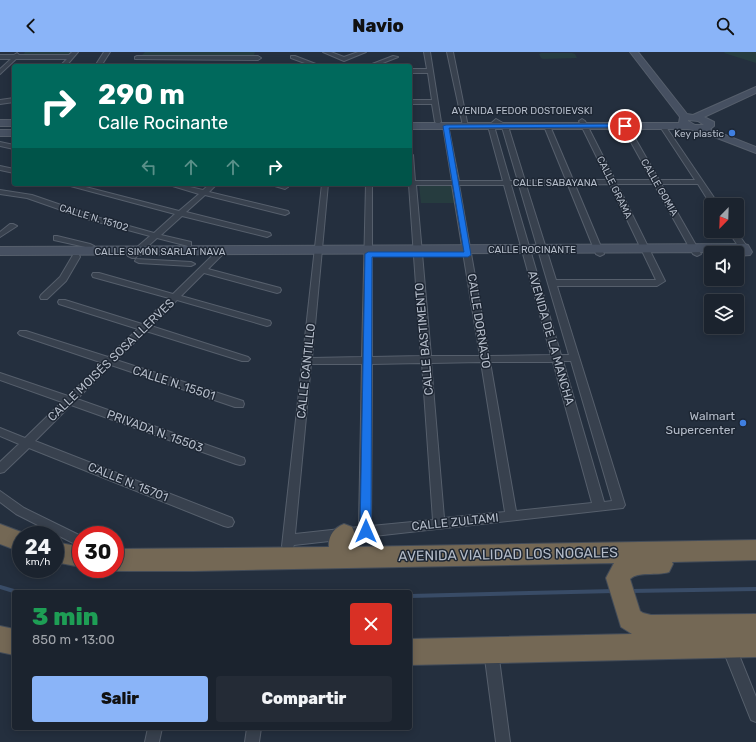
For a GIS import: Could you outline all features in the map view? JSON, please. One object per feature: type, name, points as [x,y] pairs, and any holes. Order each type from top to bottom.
[{"type":"highway","points":[[343,557],[339,546],[342,537],[355,533]]},
{"type":"highway","points":[[0,534],[12,539]]},
{"type":"highway","name":"AVENIDA VIALIDAD LOS NOGALES","points":[[124,559],[288,549],[343,557],[756,550]]},
{"type":"highway","points":[[756,560],[635,565],[627,567],[619,574],[618,578],[630,618],[641,626],[756,626]]},
{"type":"highway","points":[[0,639],[12,642]]},
{"type":"highway","points":[[412,652],[756,644]]},
{"type":"street","points":[[1,70],[19,52]]},
{"type":"street","points":[[65,64],[75,52]]},
{"type":"street","points":[[99,64],[107,52]]},
{"type":"street","points":[[140,52],[135,60],[259,55]]},
{"type":"street","points":[[326,52],[344,59],[364,52]]},
{"type":"street","name":"CALLE DORNAJO","points":[[426,52],[435,102],[442,124],[456,183],[511,516]]},
{"type":"street","points":[[450,52],[465,124]]},
{"type":"street","points":[[634,52],[688,120],[708,124],[756,146]]},
{"type":"street","points":[[642,52],[688,120]]},
{"type":"street","points":[[0,57],[70,57]]},
{"type":"street","points":[[294,57],[313,64]]},
{"type":"street","points":[[376,64],[395,57]]},
{"type":"street","points":[[344,59],[344,64]]},
{"type":"street","points":[[1,70],[12,69]]},
{"type":"street","points":[[412,71],[430,71]]},
{"type":"street","points":[[688,120],[756,90]]},
{"type":"street","points":[[0,102],[12,100]]},
{"type":"street","points":[[736,109],[756,100]]},
{"type":"street","points":[[412,102],[435,102]]},
{"type":"street","name":"AVENIDA FEDOR DOSTOIEVSKI","points":[[493,124],[505,126],[547,126],[584,123],[625,126],[662,125],[688,120]]},
{"type":"street","name":"AVENIDA FEDOR DOSTOIEVSKI","points":[[412,122],[493,124],[688,120]]},
{"type":"street","points":[[0,123],[12,123]]},
{"type":"street","name":"CALLE GRAMA","points":[[552,283],[659,282],[661,279],[584,123]]},
{"type":"street","name":"AVENIDA FEDOR DOSTOIEVSKI","points":[[412,126],[442,124]]},
{"type":"street","name":"AVENIDA DE LA MANCHA","points":[[493,124],[507,182],[599,506]]},
{"type":"street","points":[[708,124],[756,150]]},
{"type":"street","points":[[662,125],[710,198]]},
{"type":"street","name":"AVENIDA DE LA MANCHA","points":[[505,126],[542,252],[620,503]]},
{"type":"street","points":[[547,126],[599,252]]},
{"type":"street","name":"CALLE GOMIA","points":[[625,126],[696,251]]},
{"type":"street","points":[[0,128],[12,128]]},
{"type":"street","points":[[0,133],[12,133]]},
{"type":"street","points":[[0,144],[12,147]]},
{"type":"street","points":[[0,168],[12,171]]},
{"type":"street","name":"CALLE SABAYANA","points":[[412,183],[700,182]]},
{"type":"street","points":[[74,186],[267,235]]},
{"type":"street","points":[[178,186],[285,213]]},
{"type":"street","points":[[136,256],[156,235],[212,186]]},
{"type":"street","points":[[280,186],[285,187]]},
{"type":"street","name":"CALLE CANTILLO","points":[[288,549],[325,186]]},
{"type":"street","points":[[355,533],[367,361],[369,186]]},
{"type":"street","name":"CALLE BASTIMENTO","points":[[411,186],[418,252],[439,524]]},
{"type":"street","name":"CALLE N. 15102","points":[[0,192],[16,193],[31,197],[77,213],[188,244]]},
{"type":"street","points":[[0,235],[13,226]]},
{"type":"street","points":[[57,238],[90,246]]},
{"type":"street","points":[[737,238],[745,250]]},
{"type":"street","points":[[57,251],[67,241]]},
{"type":"street","name":"CALLE ROCINANTE","points":[[319,252],[599,252],[745,250]]},
{"type":"street","name":"CALLE SIMÓN SARLAT NAVA","points":[[0,251],[57,251],[136,256],[154,259],[219,253]]},
{"type":"street","name":"CALLE ROCINANTE","points":[[696,251],[704,252]]},
{"type":"street","name":"CALLE SIMÓN SARLAT NAVA","points":[[0,257],[319,252]]},
{"type":"street","name":"CALLE MOISÉS SOSA LLERVES","points":[[0,468],[219,253]]},
{"type":"street","points":[[44,297],[59,285],[76,257]]},
{"type":"street","points":[[154,259],[191,264]]},
{"type":"street","points":[[203,270],[278,290]]},
{"type":"street","points":[[96,275],[267,323]]},
{"type":"street","points":[[62,302],[245,359]]},
{"type":"street","name":"CALLE N. 15501","points":[[23,333],[239,404]]},
{"type":"street","points":[[307,361],[576,358]]},
{"type":"street","name":"PRIVADA N. 15503","points":[[0,376],[240,461]]},
{"type":"street","name":"CALLE N. 15701","points":[[0,432],[228,522]]},
{"type":"street","points":[[0,496],[20,510],[72,537]]},
{"type":"street","name":"CALLE ZULTAMI","points":[[288,549],[355,533],[618,505],[620,503]]},
{"type":"street","points":[[728,645],[756,715]]},
{"type":"street","points":[[491,651],[503,742]]},
{"type":"street","points":[[152,742],[155,730]]},
{"type":"street","points":[[252,742],[254,730]]},
{"type":"green space","points":[[25,52],[71,52],[70,55],[66,56],[22,56]]},
{"type":"green space","points":[[145,52],[255,52],[254,55],[249,56],[142,55]]},
{"type":"green space","points":[[756,52],[756,63],[724,53]]},
{"type":"green space","points":[[572,53],[575,54],[577,58],[543,59],[539,54]]},
{"type":"green space","points":[[419,185],[454,185],[457,203],[421,203]]},
{"type":"waterway","points":[[0,587],[12,591]]},
{"type":"waterway","points":[[630,591],[756,589]]},
{"type":"waterway","points":[[412,596],[614,591]]},
{"type":"place","name":"Key plastic","points":[[732,133]]},
{"type":"place","name":"Walmart Supercenter","points":[[743,423]]},
{"type":"route","points":[[366,531],[368,254],[468,255],[446,126],[625,126]]}]
